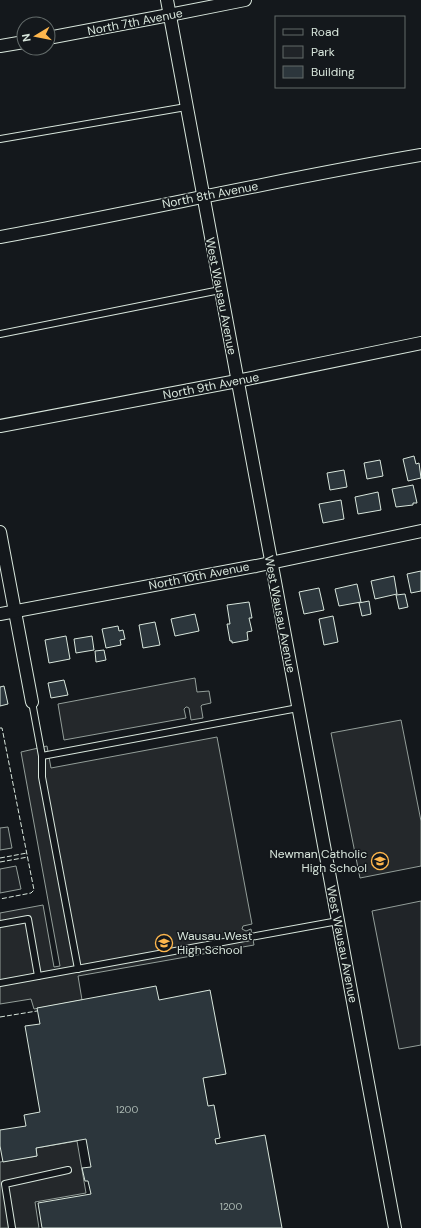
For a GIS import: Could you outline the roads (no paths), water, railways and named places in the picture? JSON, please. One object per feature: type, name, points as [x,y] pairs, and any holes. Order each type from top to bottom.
[{"type":"street","name":"West Wausau Avenue","points":[[167,0],[395,1228]]},
{"type":"street","name":"North 7th Avenue","points":[[56,36],[245,0]]},
{"type":"street","points":[[0,46],[16,43]]},
{"type":"street","name":"North 8th Avenue","points":[[0,237],[421,155]]},
{"type":"street","name":"North 9th Avenue","points":[[0,426],[237,381],[421,343]]},
{"type":"street","name":"North 10th Avenue","points":[[0,614],[271,563],[421,531]]},
{"type":"street","points":[[0,532],[32,702]]},
{"type":"lane","points":[[0,139],[186,107]]},
{"type":"lane","points":[[0,334],[220,290]]},
{"type":"lane","points":[[32,702],[42,756],[42,777],[78,969]]},
{"type":"lane","points":[[42,756],[298,708]]},
{"type":"lane","points":[[0,924],[28,919],[38,976]]},
{"type":"lane","points":[[0,983],[338,922]]},
{"type":"lane","points":[[12,1228],[5,1184],[68,1170]]},
{"type":"place","name":"Newman Catholic High School","points":[[380,861]]},
{"type":"place","name":"Wausau West High School","points":[[164,943]]}]
